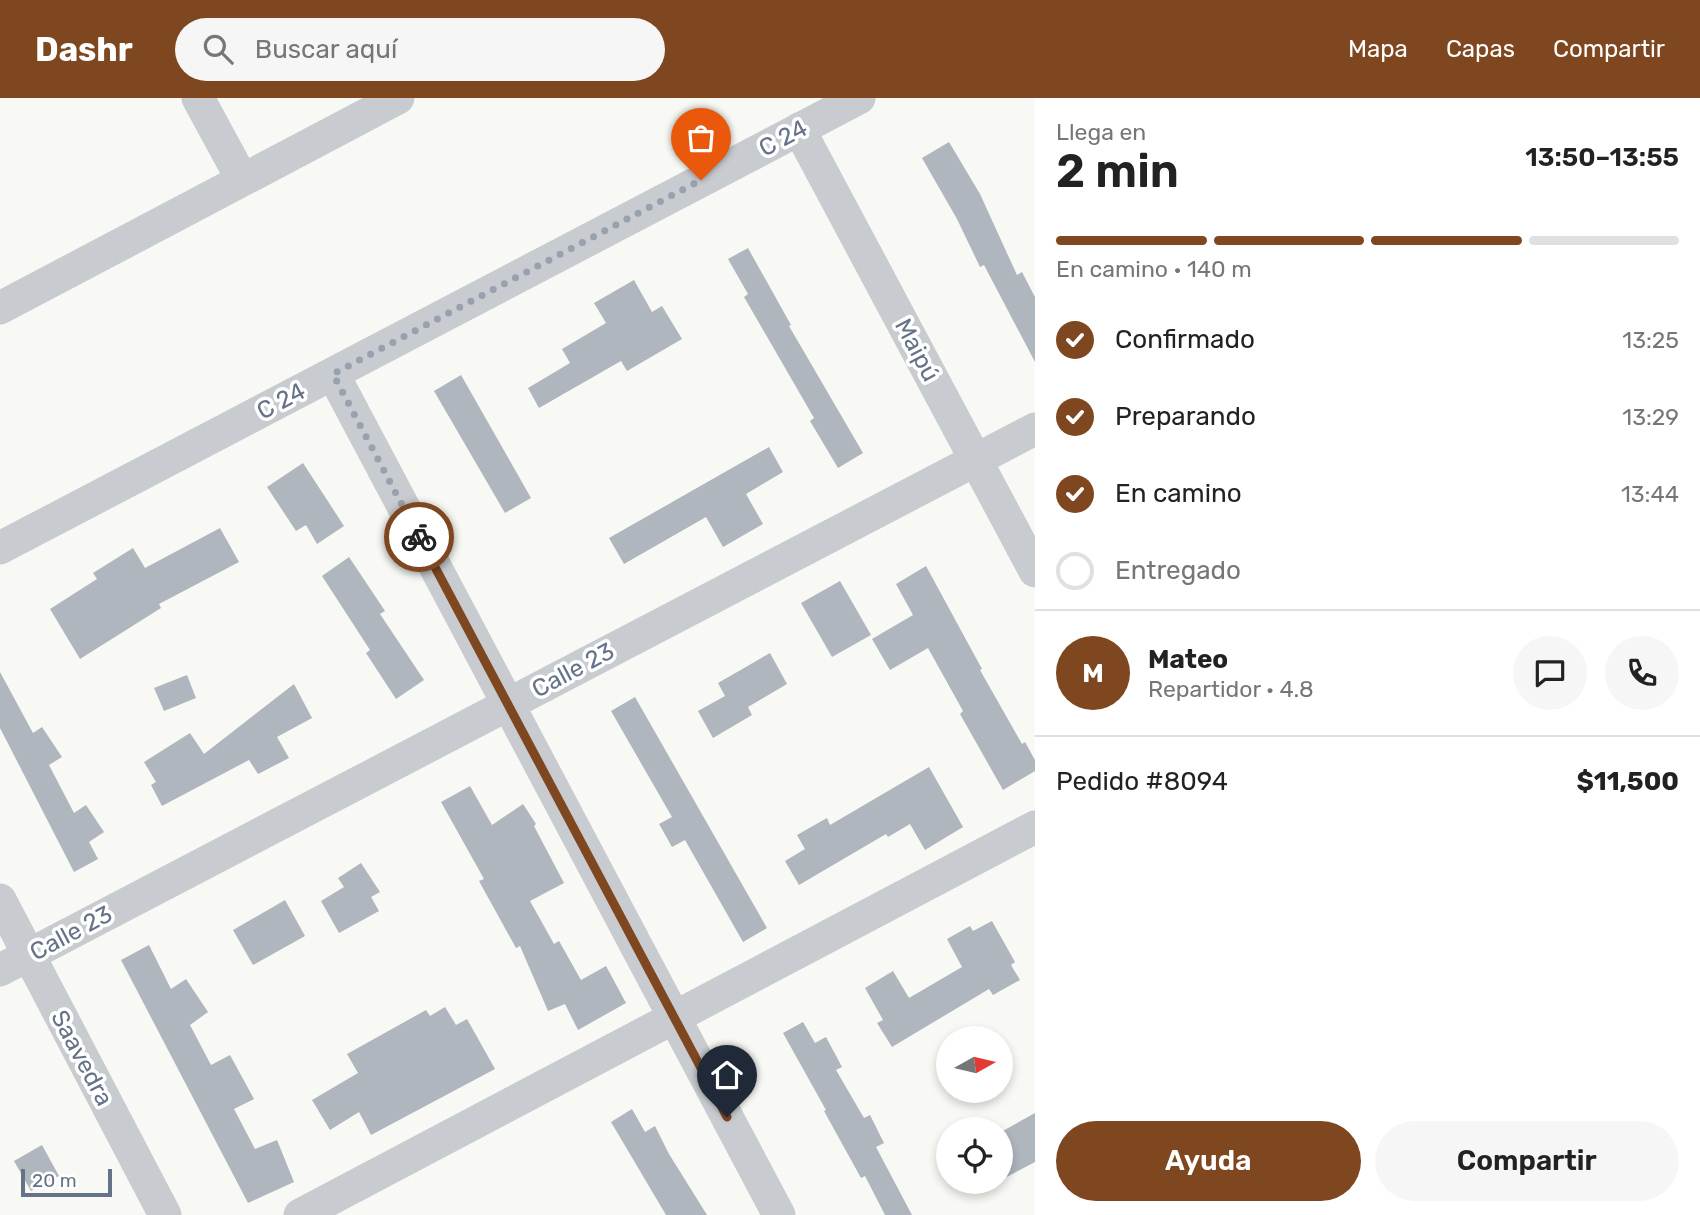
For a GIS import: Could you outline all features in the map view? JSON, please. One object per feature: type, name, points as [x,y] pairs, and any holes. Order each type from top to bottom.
[{"type":"street","points":[[198,98],[242,179]]},
{"type":"street","points":[[0,308],[398,98]]},
{"type":"street","name":"C 24","points":[[0,548],[859,98]]},
{"type":"street","name":"Maipú","points":[[799,129],[1035,571]]},
{"type":"street","points":[[333,374],[779,1215]]},
{"type":"street","name":"Calle 23","points":[[0,970],[1035,429]]},
{"type":"street","points":[[300,1215],[1035,827]]},
{"type":"street","name":"Saavedra","points":[[0,900],[165,1215]]},
{"type":"building","points":[[949,142],[980,194],[1017,275],[1022,272],[1035,297],[1035,362],[984,265],[980,267],[957,219],[922,158]]},
{"type":"building","points":[[748,248],[791,325],[789,326],[863,453],[838,468],[810,421],[814,418],[744,297],[748,294],[728,259]]},
{"type":"building","points":[[634,280],[652,312],[662,306],[682,339],[627,371],[621,361],[539,408],[528,388],[570,363],[562,349],[606,323],[594,303]]},
{"type":"building","points":[[461,375],[531,498],[505,513],[434,391]]},
{"type":"building","points":[[769,447],[783,472],[746,494],[763,524],[723,547],[706,517],[624,564],[609,538]]},
{"type":"building","points":[[303,463],[344,526],[317,544],[306,525],[296,531],[267,487]]},
{"type":"building","points":[[220,528],[239,562],[159,604],[161,608],[80,659],[50,609],[97,579],[93,573],[133,548],[145,568]]},
{"type":"building","points":[[349,557],[385,611],[380,614],[424,680],[396,699],[366,653],[370,650],[322,576]]},
{"type":"building","points":[[926,566],[982,669],[980,670],[1022,744],[1025,742],[1035,760],[1035,771],[1003,790],[960,714],[963,711],[928,648],[890,670],[872,639],[913,615],[896,584]]},
{"type":"building","points":[[840,581],[871,635],[832,657],[801,603]]},
{"type":"building","points":[[770,653],[787,684],[748,707],[752,715],[713,738],[698,711],[725,696],[718,683]]},
{"type":"building","points":[[0,672],[33,733],[42,727],[62,757],[49,765],[74,813],[86,805],[104,832],[89,842],[98,859],[74,872],[0,728]]},
{"type":"building","points":[[187,675],[196,698],[164,711],[154,688]]},
{"type":"building","points":[[294,684],[312,718],[277,737],[289,758],[258,774],[249,760],[162,806],[151,785],[156,782],[144,762],[190,733],[204,754]]},
{"type":"building","points":[[635,697],[767,928],[743,942],[685,840],[672,847],[659,824],[672,817],[611,711]]},
{"type":"building","points":[[929,767],[963,827],[925,850],[910,824],[888,837],[886,834],[799,885],[785,861],[805,849],[797,835],[827,818],[830,825]]},
{"type":"building","points":[[470,786],[492,825],[523,804],[536,824],[534,826],[564,883],[530,901],[554,944],[559,941],[581,980],[606,966],[626,1003],[578,1030],[565,1004],[548,1011],[520,946],[516,948],[479,881],[484,879],[441,802]]},
{"type":"building","points":[[361,863],[380,892],[371,897],[379,911],[339,933],[321,901],[344,887],[338,878]]},
{"type":"building","points":[[285,900],[305,936],[253,965],[233,930]]},
{"type":"building","points":[[992,921],[1015,962],[1011,965],[1020,980],[993,995],[989,989],[892,1047],[877,1023],[883,1020],[865,988],[893,971],[909,998],[962,967],[947,939],[970,926],[973,931]]},
{"type":"building","points":[[149,945],[171,989],[186,979],[208,1012],[190,1025],[211,1065],[230,1055],[254,1099],[234,1109],[255,1149],[277,1140],[294,1182],[248,1203],[121,960]]},
{"type":"building","points":[[445,1007],[456,1025],[467,1019],[495,1069],[371,1135],[359,1112],[330,1130],[312,1100],[358,1073],[347,1054],[426,1010],[430,1016]]},
{"type":"building","points":[[803,1022],[815,1043],[826,1037],[842,1067],[836,1070],[864,1118],[870,1115],[884,1143],[876,1147],[912,1215],[885,1215],[865,1176],[861,1178],[783,1033]]},
{"type":"building","points":[[632,1109],[645,1132],[655,1126],[707,1215],[666,1215],[611,1122]]},
{"type":"building","points":[[1035,1113],[1035,1162],[1013,1174],[1013,1125]]},
{"type":"building","points":[[42,1145],[59,1176],[31,1191],[14,1161]]},
{"type":"way so far","points":[[419,537],[333,374],[701,180]]},
{"type":"route","points":[[419,537],[727,1117]]}]
